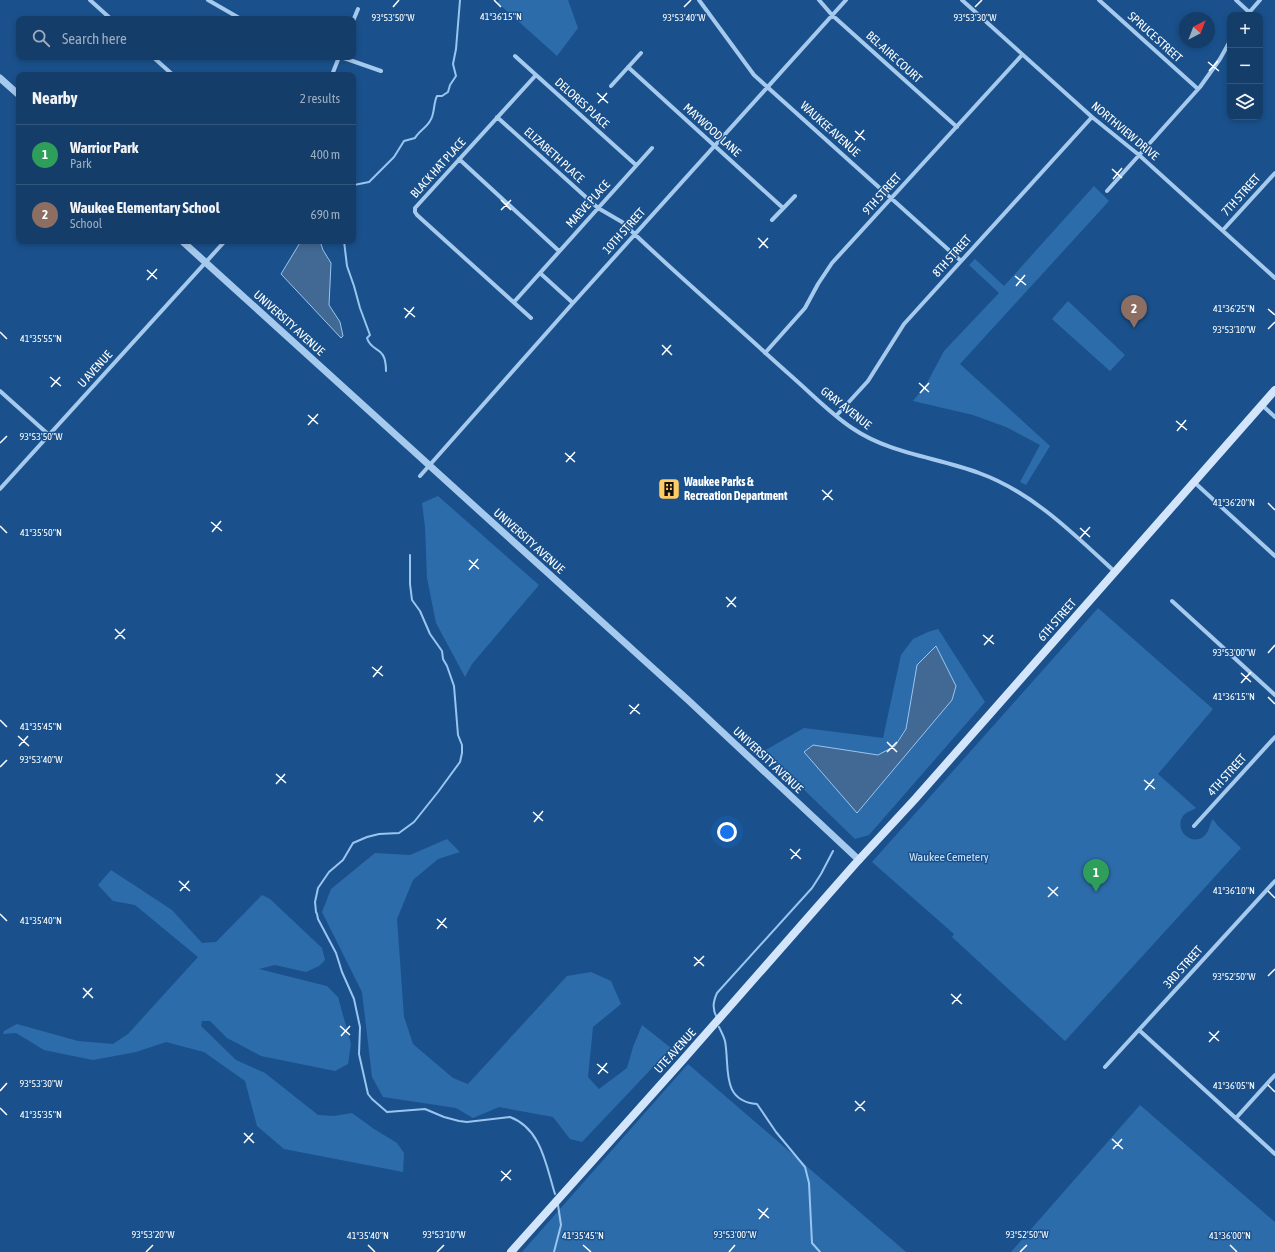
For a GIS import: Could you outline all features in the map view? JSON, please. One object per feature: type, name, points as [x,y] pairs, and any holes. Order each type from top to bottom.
[{"type":"main road","name":"6TH STREET","points":[[857,862],[916,798],[1275,390]]},
{"type":"main road","name":"UTE AVENUE","points":[[511,1252],[857,862]]},
{"type":"street","points":[[90,0],[108,16]]},
{"type":"street","points":[[208,0],[235,16]]},
{"type":"street","name":"WAUKEE AVENUE","points":[[699,0],[754,75],[961,261]]},
{"type":"street","name":"BEL-AIRE COURT","points":[[819,0],[832,15],[957,127]]},
{"type":"street","name":"10TH STREET","points":[[420,476],[766,86],[846,0]]},
{"type":"street","name":"NORTHVIEW DRIVE","points":[[962,0],[1092,118],[1139,155],[1275,278]]},
{"type":"street","name":"SPRUCE STREET","points":[[1099,0],[1198,89]]},
{"type":"street","points":[[1236,0],[1246,12]]},
{"type":"street","points":[[1250,12],[1260,0]]},
{"type":"street","points":[[355,16],[358,9]]},
{"type":"street","points":[[1107,191],[1198,89],[1214,69],[1227,46]]},
{"type":"street","points":[[611,86],[641,53]]},
{"type":"street","name":"9TH STREET","points":[[766,353],[805,308],[818,284],[832,263],[1022,55]]},
{"type":"street","name":"DELORES PLACE","points":[[515,56],[636,165]]},
{"type":"street","points":[[156,60],[170,72]]},
{"type":"street","points":[[333,72],[339,60]]},
{"type":"street","points":[[349,60],[381,71]]},
{"type":"street","name":"MAYWOOD LANE","points":[[628,67],[783,208]]},
{"type":"street","name":"BLACK HAT PLACE","points":[[531,318],[415,212],[416,208],[459,159],[536,75]]},
{"type":"street","points":[[0,78],[16,92]]},
{"type":"street","name":"ELIZABETH PLACE","points":[[497,117],[598,208],[622,222],[634,234]]},
{"type":"street","name":"8TH STREET","points":[[836,416],[868,381],[904,324],[1092,118]]},
{"type":"street","name":"MAEVE PLACE","points":[[514,302],[652,148]]},
{"type":"street","points":[[459,159],[559,250]]},
{"type":"street","name":"7TH STREET","points":[[1223,230],[1275,173]]},
{"type":"street","points":[[772,220],[795,196]]},
{"type":"street","name":"GRAY AVENUE","points":[[634,234],[836,416],[852,428],[869,438],[900,451],[938,460],[980,473],[1007,486],[1041,506],[1115,572]]},
{"type":"street","name":"UNIVERSITY AVENUE","points":[[185,244],[688,700],[857,862]]},
{"type":"street","name":"U AVENUE","points":[[0,489],[222,244]]},
{"type":"street","points":[[540,273],[573,303]]},
{"type":"street","points":[[0,391],[49,435]]},
{"type":"street","points":[[1262,405],[1275,418]]},
{"type":"street","points":[[1194,482],[1275,556]]},
{"type":"street","points":[[1172,601],[1275,695]]},
{"type":"street","name":"4TH STREET","points":[[1194,826],[1275,737]]},
{"type":"street","name":"3RD STREET","points":[[1105,1067],[1275,880]]},
{"type":"street","points":[[1139,1030],[1275,1154]]},
{"type":"street","points":[[1236,1118],[1275,1075]]},
{"type":"green space","points":[[499,0],[568,0],[578,28],[557,56],[498,3]]},
{"type":"green space","points":[[1094,186],[1109,201],[960,364],[1050,446],[1026,485],[1020,482],[1040,445],[1006,427],[973,415],[913,401],[927,383],[944,351],[999,293],[969,265],[975,259],[1004,286]]},
{"type":"green space","points":[[1068,301],[1125,355],[1110,371],[1052,319]]},
{"type":"green space","points":[[438,496],[539,585],[472,664],[465,677],[436,623],[427,578],[425,527],[422,503]]},
{"type":"green space","name":"Waukee Cemetery","points":[[1098,608],[1213,709],[1158,774],[1196,808],[1183,816],[1180,826],[1185,835],[1193,839],[1203,837],[1207,833],[1213,819],[1218,826],[1241,848],[1065,1041],[952,937],[954,934],[872,862]]},
{"type":"green space","points":[[938,629],[985,702],[869,835],[855,839],[764,751],[804,728],[883,738],[901,655],[913,639]]},
{"type":"green space","points":[[447,839],[460,852],[438,859],[413,880],[397,919],[404,1017],[413,1044],[453,1078],[468,1084],[567,976],[591,972],[611,981],[621,1004],[593,1027],[588,1077],[599,1089],[627,1068],[633,1047],[642,1025],[671,1048],[582,1142],[570,1139],[553,1117],[499,1107],[473,1118],[456,1108],[383,1097],[372,1077],[362,992],[322,912],[331,889],[375,853],[410,855]]},
{"type":"green space","points":[[111,870],[172,910],[202,943],[216,942],[262,895],[270,899],[322,948],[325,960],[319,966],[306,972],[275,965],[259,969],[327,986],[338,997],[351,1044],[348,1064],[335,1071],[261,1056],[227,1038],[210,1021],[202,1021],[201,1026],[236,1060],[265,1073],[318,1115],[334,1116],[352,1113],[397,1143],[404,1153],[403,1172],[284,1149],[257,1126],[245,1081],[204,1052],[166,1042],[136,1052],[93,1060],[44,1050],[16,1033],[3,1034],[4,1031],[17,1024],[78,1041],[113,1044],[128,1034],[198,957],[135,905],[113,901],[98,885]]},
{"type":"green space","points":[[688,1064],[906,1252],[522,1252]]},
{"type":"green space","points":[[1140,1105],[1275,1222],[1275,1252],[1011,1252]]},
{"type":"shaded area","points":[[299,244],[321,244],[331,263],[329,305],[340,322],[343,336],[341,338],[281,274]]},
{"type":"shaded area","points":[[936,646],[956,686],[952,700],[857,813],[804,752],[813,745],[878,755],[895,746],[906,729],[917,665]]},
{"type":"waterway","points":[[356,185],[369,182],[394,157],[404,141],[415,138],[432,118],[437,96],[442,96],[448,92],[450,85],[456,76],[453,64],[456,49],[460,0]]},
{"type":"waterway","points":[[344,244],[347,266],[370,335],[367,338],[369,343],[384,357],[386,371]]},
{"type":"waterway","points":[[410,555],[410,584],[412,600],[420,611],[430,634],[442,651],[443,659],[454,686],[458,735],[462,745],[460,762],[414,822],[399,833],[379,834],[353,843],[343,860],[329,872],[318,888],[315,902],[316,912],[318,919],[336,953],[342,972],[354,999],[360,1027],[359,1054],[368,1094],[372,1099],[387,1112],[425,1109],[444,1117],[467,1122],[510,1117],[521,1123],[536,1139],[545,1160],[555,1194]]},
{"type":"waterway","points":[[717,1018],[714,1012],[717,993],[812,888],[833,851]]},
{"type":"waterway","points":[[719,1027],[725,1041],[729,1081],[732,1089],[737,1096],[745,1101],[757,1104],[776,1132],[805,1167],[809,1183],[812,1243],[820,1252]]},
{"type":"waterway","points":[[554,1252],[561,1225],[558,1205]]},
{"type":"place","name":"Waukee Elementary School","points":[[1134,328]]},
{"type":"place","name":"Waukee Parks & Recreation Department","points":[[669,489]]},
{"type":"place","name":"Warrior Park","points":[[1096,892]]}]
